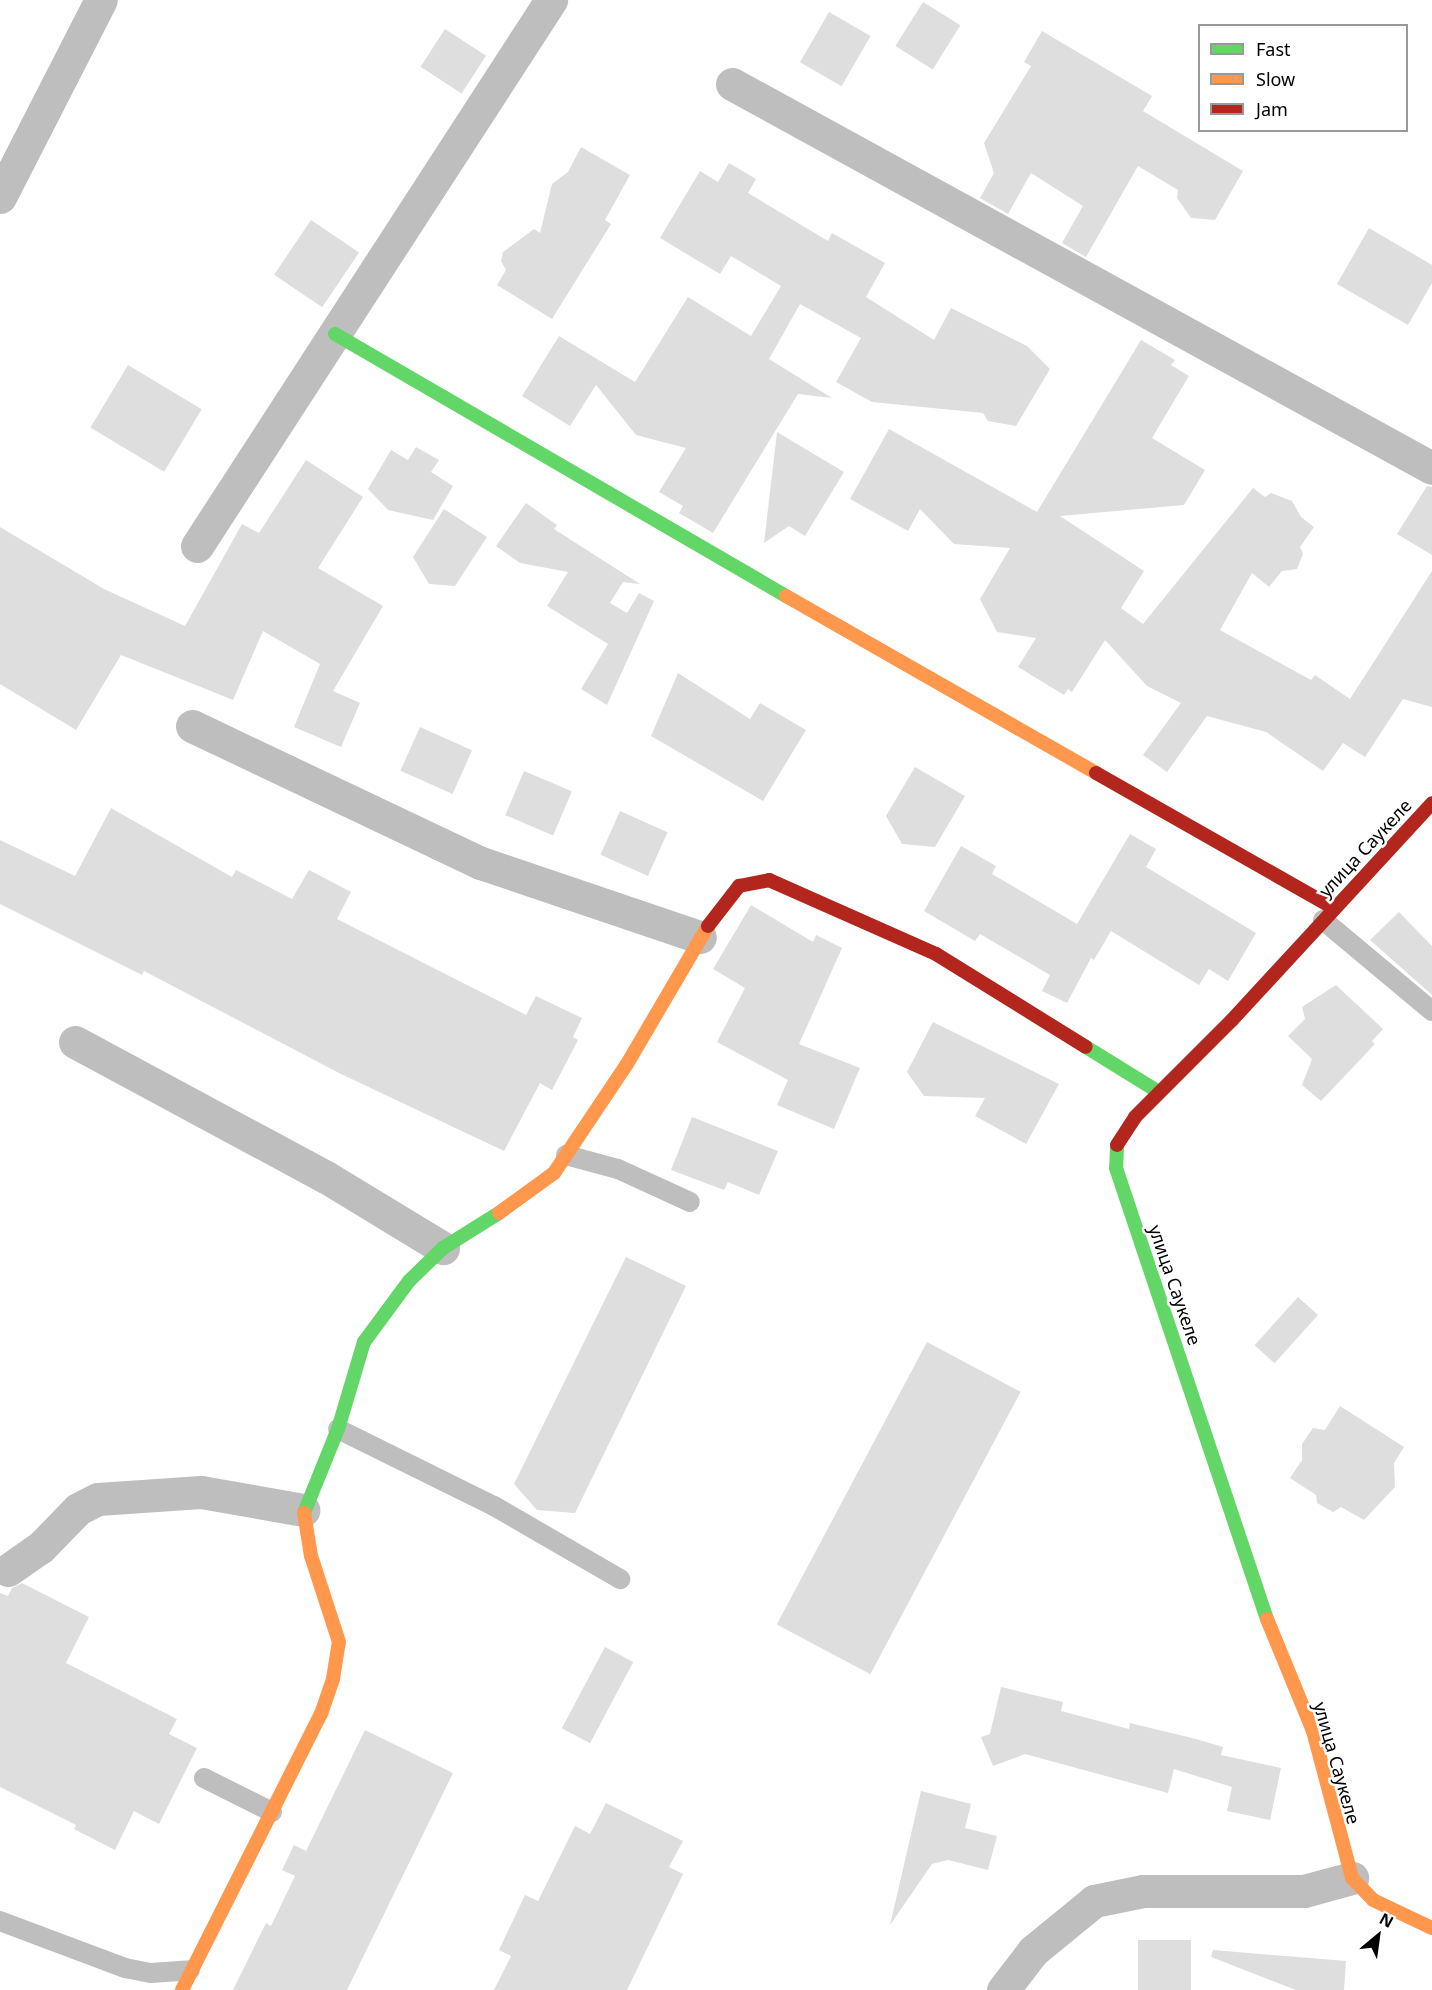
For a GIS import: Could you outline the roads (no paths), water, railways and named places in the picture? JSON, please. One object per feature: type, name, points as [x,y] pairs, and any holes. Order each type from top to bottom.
[{"type":"street","points":[[0,197],[101,0]]},
{"type":"street","points":[[197,546],[551,0]]},
{"type":"street","points":[[732,84],[1432,468]]},
{"type":"street","points":[[335,334],[1329,914]]},
{"type":"street","points":[[192,726],[481,863],[700,937]]},
{"type":"street","name":"улица Саукеле","points":[[1352,1878],[1313,1731],[1272,1635],[1116,1168],[1116,1147],[1135,1117],[1232,1020],[1432,803]]},
{"type":"street","points":[[182,1990],[190,1970],[321,1714],[339,1642],[311,1556],[303,1510],[338,1429],[364,1342],[409,1281],[443,1248],[554,1173],[627,1064],[700,937],[739,886],[769,879],[936,954],[1159,1092]]},
{"type":"street","points":[[75,1042],[326,1178],[443,1248]]},
{"type":"street","points":[[8,1570],[40,1548],[78,1509],[98,1499],[201,1492],[303,1510]]},
{"type":"street","points":[[1003,1990],[1033,1951],[1094,1901],[1143,1891],[1304,1891],[1352,1878],[1373,1900],[1432,1928]]},
{"type":"lane","points":[[1329,914],[1432,1011]]},
{"type":"lane","points":[[566,1155],[618,1169],[690,1202]]},
{"type":"lane","points":[[338,1429],[494,1506],[620,1579]]},
{"type":"lane","points":[[204,1778],[272,1812]]},
{"type":"lane","points":[[0,1921],[125,1968],[151,1973],[190,1970]]}]
